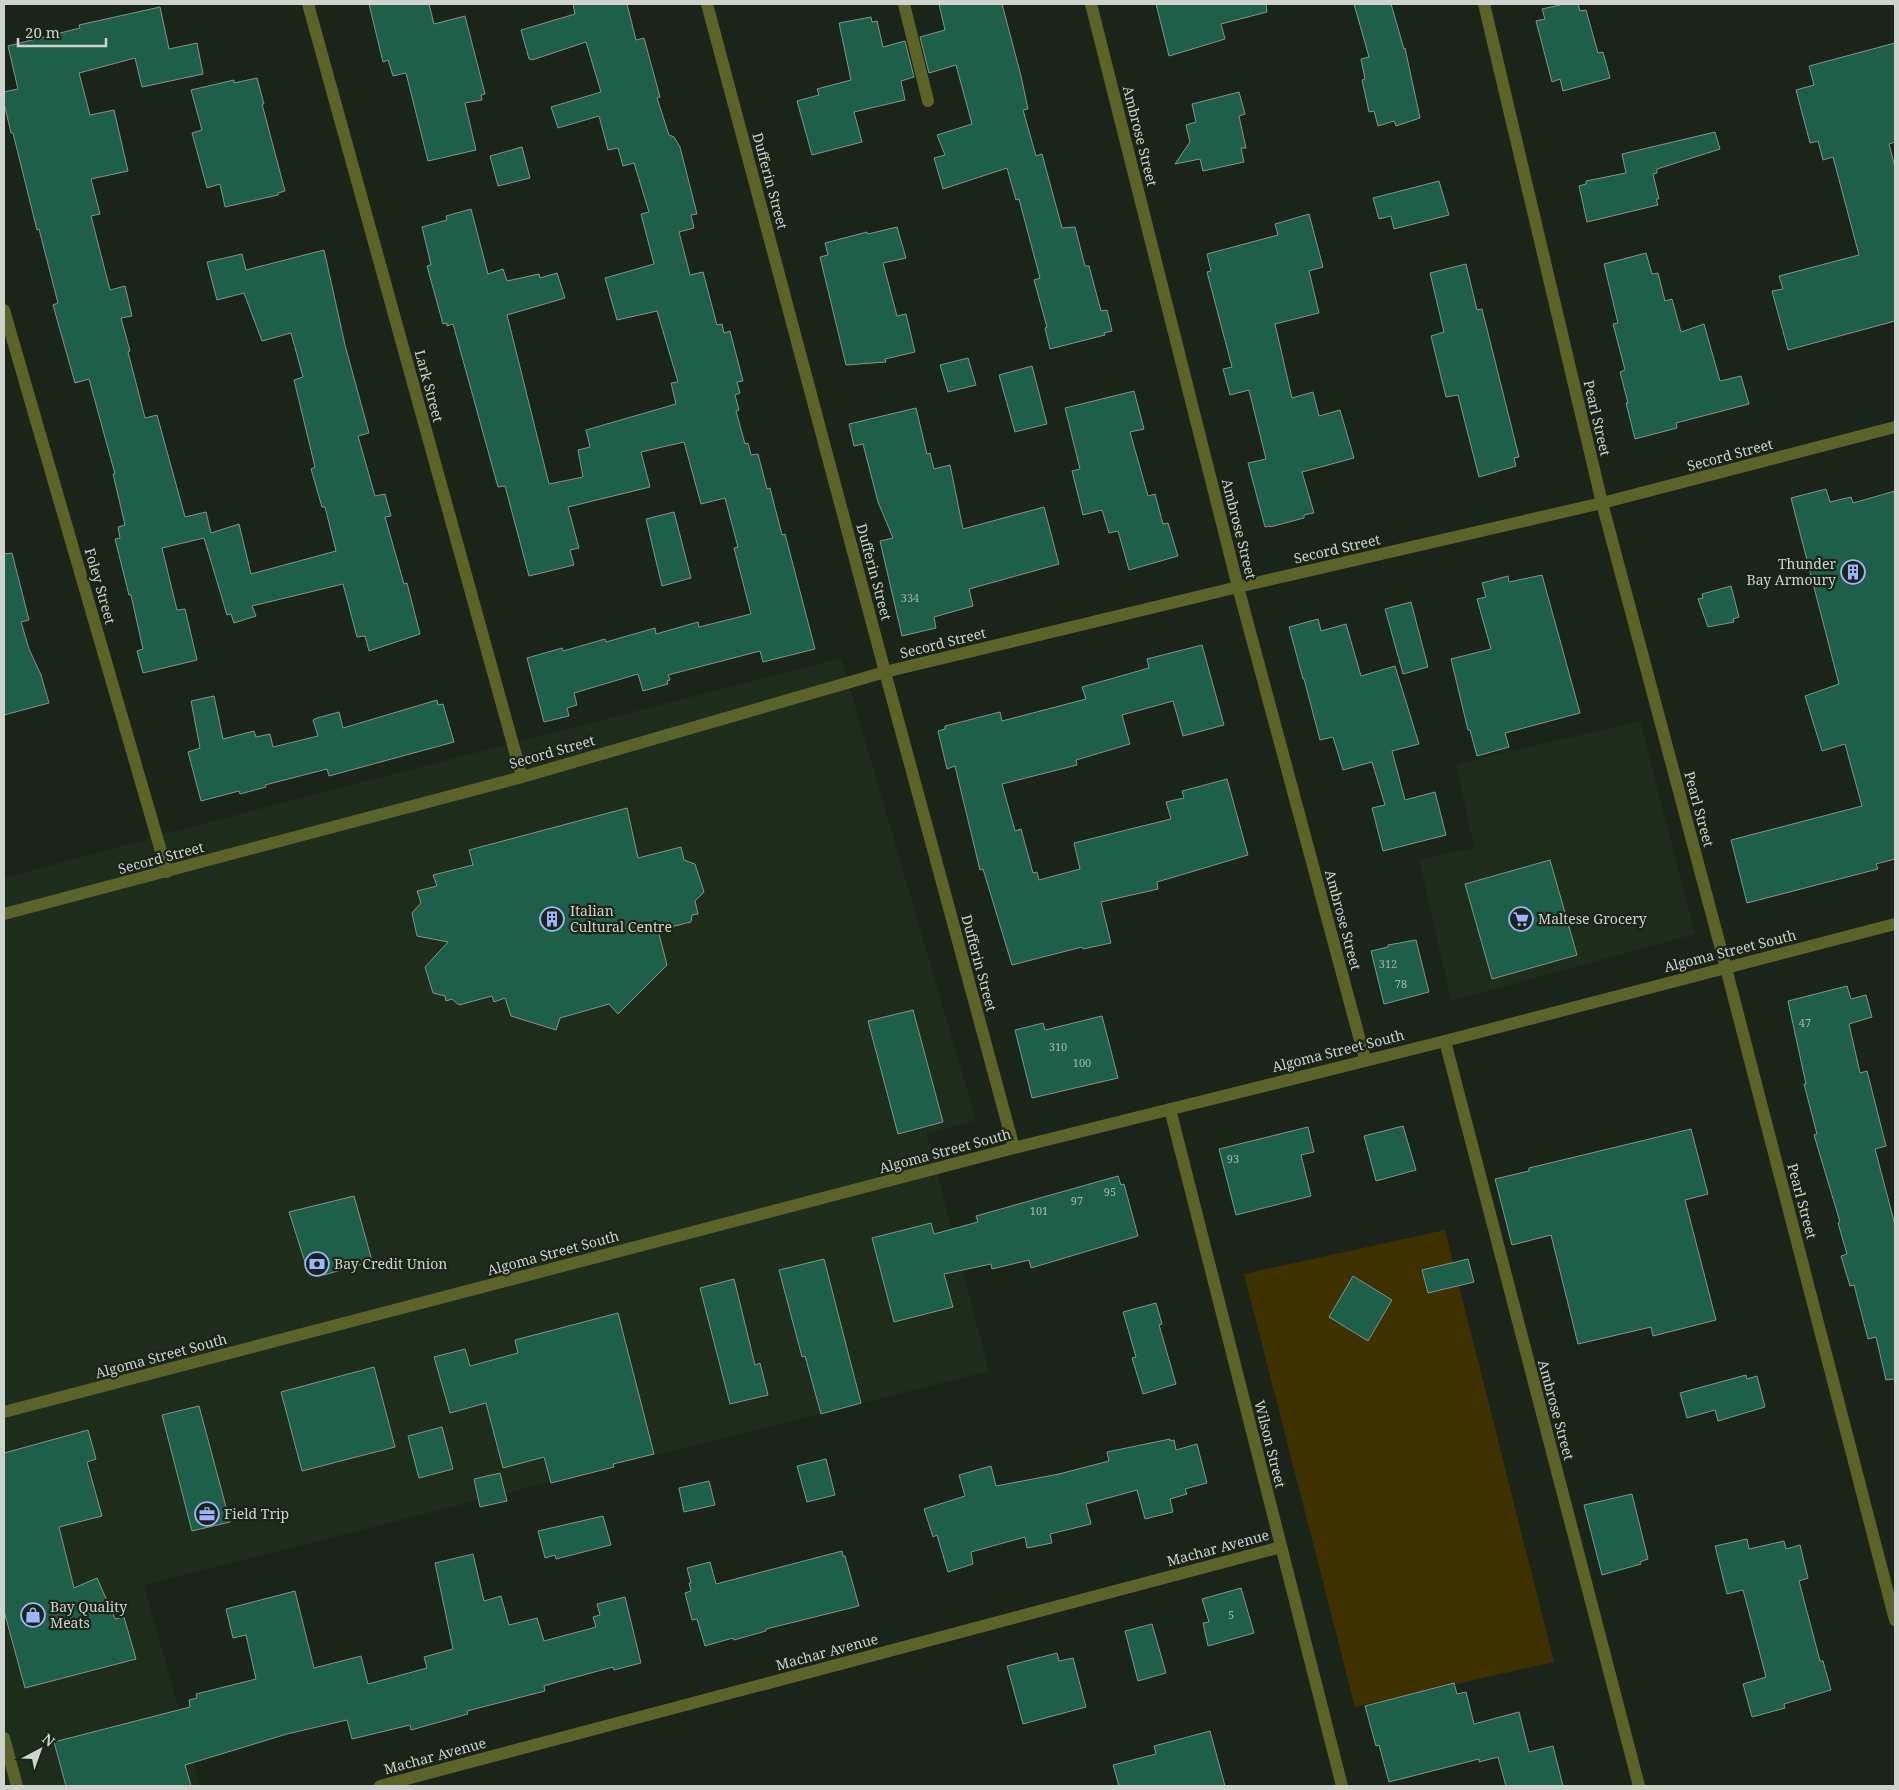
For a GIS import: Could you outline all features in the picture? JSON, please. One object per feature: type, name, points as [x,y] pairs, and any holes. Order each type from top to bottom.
[{"type":"street","name":"Lark Street","points":[[308,4],[522,777]]},
{"type":"street","name":"Dufferin Street","points":[[707,4],[1014,1148]]},
{"type":"street","points":[[904,4],[928,100]]},
{"type":"street","name":"Ambrose Street","points":[[1091,4],[1238,587],[1365,1059]]},
{"type":"street","name":"Pearl Street","points":[[1484,4],[1602,503],[1726,968],[1895,1620]]},
{"type":"street","name":"Foley Street","points":[[4,310],[167,872]]},
{"type":"street","name":"Secord Street","points":[[4,914],[522,777],[885,672],[1238,587],[1602,503],[1895,427]]},
{"type":"street","name":"Algoma Street South","points":[[4,1412],[1014,1148],[1365,1059],[1445,1041],[1895,924]]},
{"type":"street","name":"Ambrose Street","points":[[1445,1041],[1638,1786]]},
{"type":"street","name":"Wilson Street","points":[[1170,1109],[1342,1786]]},
{"type":"street","name":"Machar Avenue","points":[[380,1786],[1281,1547]]},
{"type":"street","points":[[4,1738],[16,1786]]},
{"type":"shaded area","points":[[841,658],[976,1120],[927,1134],[989,1371],[144,1585],[200,1786],[4,1786],[4,878],[258,809]]},
{"type":"shaded area","points":[[1640,721],[1695,934],[1451,1001],[1419,859],[1474,848],[1456,764]]},
{"type":"shaded area","points":[[1445,1230],[1554,1662],[1355,1707],[1244,1274]]},
{"type":"building","points":[[369,4],[429,4],[434,24],[465,16],[485,94],[481,95],[482,100],[465,103],[476,150],[428,161],[406,73],[393,76],[388,60],[383,62]]},
{"type":"building","points":[[573,4],[627,4],[636,40],[644,38],[660,97],[657,98],[669,135],[674,137],[680,147],[697,214],[691,215],[694,228],[679,232],[690,275],[703,272],[717,325],[722,324],[724,333],[730,331],[743,381],[737,382],[740,393],[735,395],[739,410],[736,411],[745,444],[748,443],[751,455],[758,454],[767,489],[770,488],[782,535],[785,534],[815,649],[763,662],[760,651],[668,675],[670,680],[667,681],[668,684],[643,691],[638,674],[574,693],[577,705],[567,708],[569,716],[544,722],[527,658],[562,648],[563,651],[605,639],[606,642],[655,628],[656,634],[698,622],[699,627],[751,614],[734,548],[738,547],[725,498],[701,504],[684,442],[641,452],[650,487],[568,507],[579,548],[570,550],[574,565],[529,576],[505,486],[498,487],[453,324],[447,326],[447,323],[443,324],[427,266],[431,265],[422,227],[447,220],[446,216],[471,209],[488,274],[503,269],[507,281],[539,274],[540,278],[557,273],[565,298],[507,315],[549,484],[583,477],[578,450],[590,447],[586,430],[676,404],[671,383],[678,382],[657,311],[617,320],[605,278],[654,264],[641,214],[649,212],[634,163],[623,166],[618,148],[608,150],[599,116],[558,128],[551,107],[601,92],[586,42],[532,60],[529,59],[521,30],[575,14]]},
{"type":"building","points":[[939,4],[1002,4],[1021,76],[1028,109],[1023,110],[1036,156],[1042,154],[1062,228],[1075,227],[1085,266],[1089,266],[1101,311],[1107,310],[1112,331],[1104,333],[1105,335],[1050,349],[1045,328],[1047,327],[1034,280],[1040,278],[1019,199],[1016,200],[1007,168],[943,189],[934,158],[945,155],[937,135],[972,124],[956,65],[929,73],[920,37],[945,30]]},
{"type":"building","points":[[1156,4],[1266,4],[1267,12],[1221,24],[1225,39],[1169,56]]},
{"type":"building","points":[[1354,4],[1391,4],[1405,48],[1420,118],[1396,126],[1394,121],[1378,126],[1374,111],[1369,112],[1362,80],[1365,79],[1361,59],[1369,57]]},
{"type":"building","points":[[1564,4],[1578,4],[1580,11],[1586,10],[1598,53],[1603,52],[1610,78],[1563,91],[1560,79],[1552,82],[1536,21],[1545,19],[1542,9]]},
{"type":"building","points":[[160,7],[169,49],[197,43],[203,74],[142,87],[135,58],[79,73],[90,115],[114,110],[128,171],[91,179],[100,214],[91,216],[110,290],[125,286],[132,316],[121,318],[145,418],[157,415],[185,517],[206,512],[211,533],[239,524],[251,574],[336,551],[325,507],[322,507],[311,469],[315,467],[294,380],[303,377],[291,333],[262,341],[244,293],[217,300],[207,262],[242,254],[246,270],[324,250],[345,345],[369,433],[358,436],[375,496],[385,494],[391,516],[385,517],[404,584],[407,583],[420,634],[369,651],[365,636],[357,637],[343,584],[252,606],[256,616],[234,623],[231,614],[227,615],[204,538],[162,548],[177,610],[185,609],[197,660],[143,673],[137,651],[143,649],[131,595],[129,595],[115,539],[120,538],[118,527],[125,525],[113,474],[115,474],[89,379],[75,383],[53,305],[58,303],[39,229],[37,230],[13,133],[11,133],[4,103],[4,92],[18,89],[8,46],[80,28],[79,25]]},
{"type":"building","points":[[871,17],[872,22],[877,21],[883,47],[905,41],[914,77],[901,81],[905,100],[854,112],[862,142],[812,155],[797,101],[819,95],[817,89],[851,80],[839,23]]},
{"type":"building","points":[[1895,43],[1895,142],[1889,144],[1895,167],[1895,321],[1788,350],[1772,291],[1783,289],[1779,276],[1859,255],[1833,157],[1823,160],[1818,141],[1810,143],[1796,90],[1814,85],[1809,66]]},
{"type":"building","points":[[257,78],[285,191],[278,193],[278,195],[225,207],[220,184],[207,188],[192,133],[202,130],[191,90],[234,80],[234,83]]},
{"type":"building","points":[[1239,92],[1245,114],[1239,116],[1246,148],[1241,148],[1244,162],[1203,171],[1200,159],[1175,164],[1190,142],[1186,125],[1196,122],[1192,104]]},
{"type":"building","points":[[1715,132],[1720,149],[1657,169],[1657,173],[1653,174],[1659,199],[1656,199],[1658,205],[1587,222],[1579,186],[1586,184],[1586,181],[1626,173],[1622,154]]},
{"type":"building","points":[[522,147],[530,178],[498,186],[490,156]]},
{"type":"building","points":[[1439,181],[1449,215],[1394,229],[1391,216],[1379,219],[1373,198]]},
{"type":"building","points":[[1309,214],[1323,267],[1309,271],[1319,313],[1275,324],[1292,398],[1313,392],[1319,416],[1340,410],[1354,458],[1302,472],[1314,513],[1304,515],[1304,518],[1265,527],[1248,463],[1266,459],[1249,390],[1230,395],[1223,369],[1232,367],[1207,272],[1211,271],[1207,254],[1278,235],[1275,224]]},
{"type":"building","points":[[897,227],[906,258],[883,263],[897,316],[906,314],[915,352],[885,359],[886,362],[846,365],[820,257],[828,255],[825,243],[867,232],[868,234]]},
{"type":"building","points":[[1646,253],[1652,274],[1658,273],[1665,301],[1672,299],[1681,332],[1704,324],[1720,381],[1741,376],[1749,404],[1676,423],[1677,428],[1635,439],[1620,372],[1625,370],[1613,324],[1618,323],[1604,264]]},
{"type":"building","points":[[1466,264],[1477,310],[1482,309],[1519,457],[1514,458],[1516,466],[1479,477],[1458,395],[1446,397],[1431,336],[1444,332],[1430,273]]},
{"type":"building","points":[[968,358],[976,385],[948,392],[940,365]]},
{"type":"building","points":[[1032,366],[1047,424],[1015,432],[999,375]]},
{"type":"building","points":[[1134,391],[1144,429],[1130,432],[1148,496],[1155,494],[1163,524],[1168,523],[1178,556],[1129,570],[1118,531],[1109,533],[1102,510],[1083,515],[1072,471],[1080,469],[1065,408]]},
{"type":"building","points":[[916,408],[927,454],[930,453],[934,469],[950,465],[963,529],[1044,507],[1059,564],[969,589],[973,606],[934,617],[936,628],[902,636],[880,541],[893,538],[878,502],[863,444],[854,446],[849,424]]},
{"type":"building","points":[[1826,489],[1830,502],[1851,497],[1853,503],[1895,491],[1895,859],[1876,864],[1878,869],[1747,903],[1731,840],[1862,806],[1845,744],[1822,751],[1805,696],[1839,684],[1791,498]]},
{"type":"building","points":[[674,512],[691,578],[662,586],[646,519]]},
{"type":"building","points":[[12,553],[29,620],[21,622],[29,649],[41,675],[49,703],[4,715],[4,554]]},
{"type":"building","points":[[1542,575],[1580,713],[1505,733],[1509,747],[1477,756],[1470,730],[1468,730],[1451,659],[1491,649],[1477,599],[1486,597],[1482,583],[1508,576],[1509,582]]},
{"type":"building","points":[[1731,586],[1739,617],[1733,619],[1734,622],[1708,627],[1698,599],[1703,598],[1702,594]]},
{"type":"building","points":[[1411,602],[1428,667],[1403,674],[1385,609]]},
{"type":"building","points":[[1318,619],[1321,631],[1346,624],[1361,676],[1395,666],[1419,744],[1392,751],[1405,800],[1435,792],[1446,835],[1383,851],[1372,808],[1385,805],[1372,762],[1343,770],[1333,737],[1320,740],[1289,627]]},
{"type":"building","points":[[1202,645],[1224,725],[1183,736],[1173,701],[1122,715],[1130,744],[1076,760],[1077,765],[1002,784],[1015,831],[1021,829],[1033,873],[1037,872],[1039,880],[1080,869],[1074,843],[1171,819],[1166,802],[1184,798],[1182,791],[1227,779],[1248,855],[1157,882],[1158,889],[1101,902],[1111,943],[1083,949],[1082,947],[1012,965],[983,869],[980,870],[955,766],[947,769],[938,731],[945,729],[945,726],[1000,712],[1002,721],[1086,699],[1082,687],[1149,668],[1147,659]]},
{"type":"building","points":[[214,696],[223,739],[254,731],[256,737],[270,734],[273,747],[318,736],[313,720],[317,718],[339,712],[343,728],[437,700],[438,705],[443,704],[454,742],[329,776],[327,769],[265,785],[266,787],[240,794],[239,791],[201,801],[188,752],[200,748],[191,701]]},
{"type":"building","name":"Italian Cultural Centre","points":[[627,808],[638,858],[681,847],[684,860],[695,864],[704,892],[695,901],[698,914],[692,915],[691,922],[658,930],[667,965],[618,1014],[609,1004],[560,1018],[556,1030],[511,1016],[505,998],[494,1002],[492,996],[459,1005],[452,999],[446,1001],[445,996],[433,993],[425,967],[448,942],[417,936],[412,913],[421,903],[417,891],[437,886],[433,875],[473,865],[469,850]]},
{"type":"building","name":"Maltese Grocery","points":[[1550,860],[1577,955],[1492,979],[1465,884]]},
{"type":"building","points":[[1416,940],[1429,992],[1384,1004],[1371,951],[1388,947],[1388,945]]},
{"type":"building","points":[[1847,986],[1851,999],[1866,995],[1872,1017],[1849,1024],[1860,1073],[1867,1071],[1886,1146],[1875,1149],[1895,1225],[1895,1379],[1886,1380],[1876,1337],[1868,1339],[1854,1285],[1850,1286],[1841,1256],[1847,1254],[1838,1223],[1840,1222],[1814,1135],[1817,1134],[1804,1084],[1806,1084],[1788,1001]]},
{"type":"building","points":[[913,1010],[943,1122],[898,1134],[868,1021]]},
{"type":"building","points":[[1102,1016],[1118,1078],[1032,1098],[1015,1030],[1043,1023],[1045,1030]]},
{"type":"building","points":[[1403,1126],[1416,1170],[1376,1181],[1364,1136]]},
{"type":"building","points":[[1308,1127],[1314,1152],[1301,1155],[1311,1196],[1236,1215],[1219,1149]]},
{"type":"building","points":[[1691,1129],[1708,1194],[1685,1200],[1716,1320],[1653,1336],[1651,1327],[1578,1344],[1551,1235],[1512,1245],[1495,1179],[1529,1171],[1529,1168]]},
{"type":"building","points":[[1118,1176],[1121,1185],[1124,1184],[1138,1236],[1031,1268],[1029,1260],[992,1269],[991,1264],[944,1274],[953,1307],[894,1322],[872,1238],[931,1223],[934,1234],[978,1222],[976,1216]]},
{"type":"building","points":[[354,1196],[372,1261],[324,1275],[319,1258],[305,1262],[289,1212]]},
{"type":"building","points":[[824,1259],[861,1403],[821,1414],[805,1356],[802,1357],[779,1270]]},
{"type":"building","points":[[1468,1259],[1474,1282],[1428,1293],[1422,1270]]},
{"type":"building","points":[[1353,1276],[1392,1300],[1368,1341],[1329,1317]]},
{"type":"building","points":[[734,1279],[755,1365],[760,1363],[768,1395],[730,1404],[700,1288]]},
{"type":"building","points":[[1156,1303],[1162,1324],[1159,1325],[1176,1384],[1143,1394],[1132,1358],[1136,1357],[1123,1312]]},
{"type":"building","points":[[618,1313],[654,1454],[613,1464],[614,1467],[551,1483],[544,1457],[503,1468],[486,1403],[450,1413],[434,1357],[465,1349],[470,1366],[518,1353],[515,1340]]},
{"type":"building","points":[[374,1367],[395,1447],[302,1471],[281,1392]]},
{"type":"building","points":[[1746,1375],[1747,1379],[1757,1376],[1765,1407],[1718,1421],[1715,1410],[1687,1418],[1680,1393]]},
{"type":"building","points":[[199,1406],[230,1522],[192,1531],[162,1415]]},
{"type":"building","points":[[442,1427],[453,1469],[419,1478],[408,1436]]},
{"type":"building","points":[[88,1430],[96,1459],[87,1462],[102,1516],[59,1527],[74,1588],[97,1578],[115,1619],[124,1617],[136,1659],[25,1688],[4,1611],[4,1453]]},
{"type":"building","points":[[1170,1439],[1170,1441],[1174,1440],[1176,1450],[1197,1444],[1207,1483],[1185,1489],[1187,1494],[1170,1499],[1173,1512],[1145,1519],[1137,1490],[1086,1504],[1091,1524],[1050,1534],[1052,1543],[1027,1548],[1025,1537],[971,1552],[973,1564],[948,1572],[937,1535],[933,1537],[924,1509],[965,1496],[959,1475],[991,1466],[996,1486],[1059,1474],[1109,1461],[1107,1452]]},
{"type":"building","points":[[826,1459],[835,1495],[807,1502],[797,1466]]},
{"type":"building","points":[[500,1473],[507,1501],[480,1507],[474,1479]]},
{"type":"building","points":[[709,1481],[715,1505],[684,1512],[679,1488]]},
{"type":"building","points":[[1632,1494],[1648,1559],[1640,1562],[1641,1564],[1602,1575],[1584,1505]]},
{"type":"building","points":[[603,1516],[611,1545],[556,1559],[555,1555],[545,1558],[538,1531]]},
{"type":"building","points":[[1747,1539],[1749,1549],[1784,1541],[1786,1549],[1800,1545],[1808,1578],[1799,1581],[1820,1661],[1823,1661],[1831,1690],[1784,1704],[1785,1708],[1752,1717],[1743,1684],[1766,1677],[1743,1590],[1727,1594],[1715,1546]]},
{"type":"building","points":[[842,1551],[859,1606],[705,1646],[697,1619],[692,1620],[685,1593],[691,1591],[687,1568],[710,1562],[716,1584]]},
{"type":"building","points":[[473,1554],[484,1601],[501,1596],[509,1625],[537,1618],[544,1641],[596,1627],[593,1617],[600,1615],[597,1604],[625,1597],[641,1663],[614,1670],[613,1667],[554,1683],[544,1686],[545,1691],[467,1711],[468,1714],[411,1730],[410,1725],[352,1739],[347,1720],[287,1734],[185,1765],[191,1786],[66,1786],[54,1742],[190,1707],[189,1700],[197,1698],[196,1694],[256,1679],[246,1635],[233,1638],[226,1609],[295,1591],[314,1668],[361,1656],[368,1684],[427,1668],[424,1657],[453,1649],[435,1563]]},
{"type":"building","points":[[1241,1588],[1254,1633],[1208,1646],[1203,1623],[1209,1622],[1202,1599]]},
{"type":"building","points":[[1152,1624],[1166,1673],[1138,1681],[1125,1631]]},
{"type":"building","points":[[1057,1653],[1059,1661],[1073,1658],[1086,1707],[1023,1724],[1007,1666]]},
{"type":"building","points":[[1454,1683],[1457,1694],[1466,1692],[1474,1724],[1519,1712],[1529,1752],[1553,1746],[1563,1786],[1506,1786],[1498,1757],[1479,1762],[1479,1759],[1389,1782],[1379,1745],[1376,1746],[1365,1706]]},
{"type":"building","points":[[1210,1731],[1225,1786],[1119,1786],[1113,1765],[1156,1754],[1154,1746]]},
{"type":"place","name":"Thunder Bay Armoury","points":[[1853,572]]},
{"type":"place","name":"Italian Cultural Centre","points":[[552,919]]},
{"type":"place","name":"Maltese Grocery","points":[[1521,919]]},
{"type":"place","name":"Bay Credit Union","points":[[317,1264]]},
{"type":"place","name":"Field Trip","points":[[207,1514]]},
{"type":"place","name":"Bay Quality Meats","points":[[33,1615]]}]
